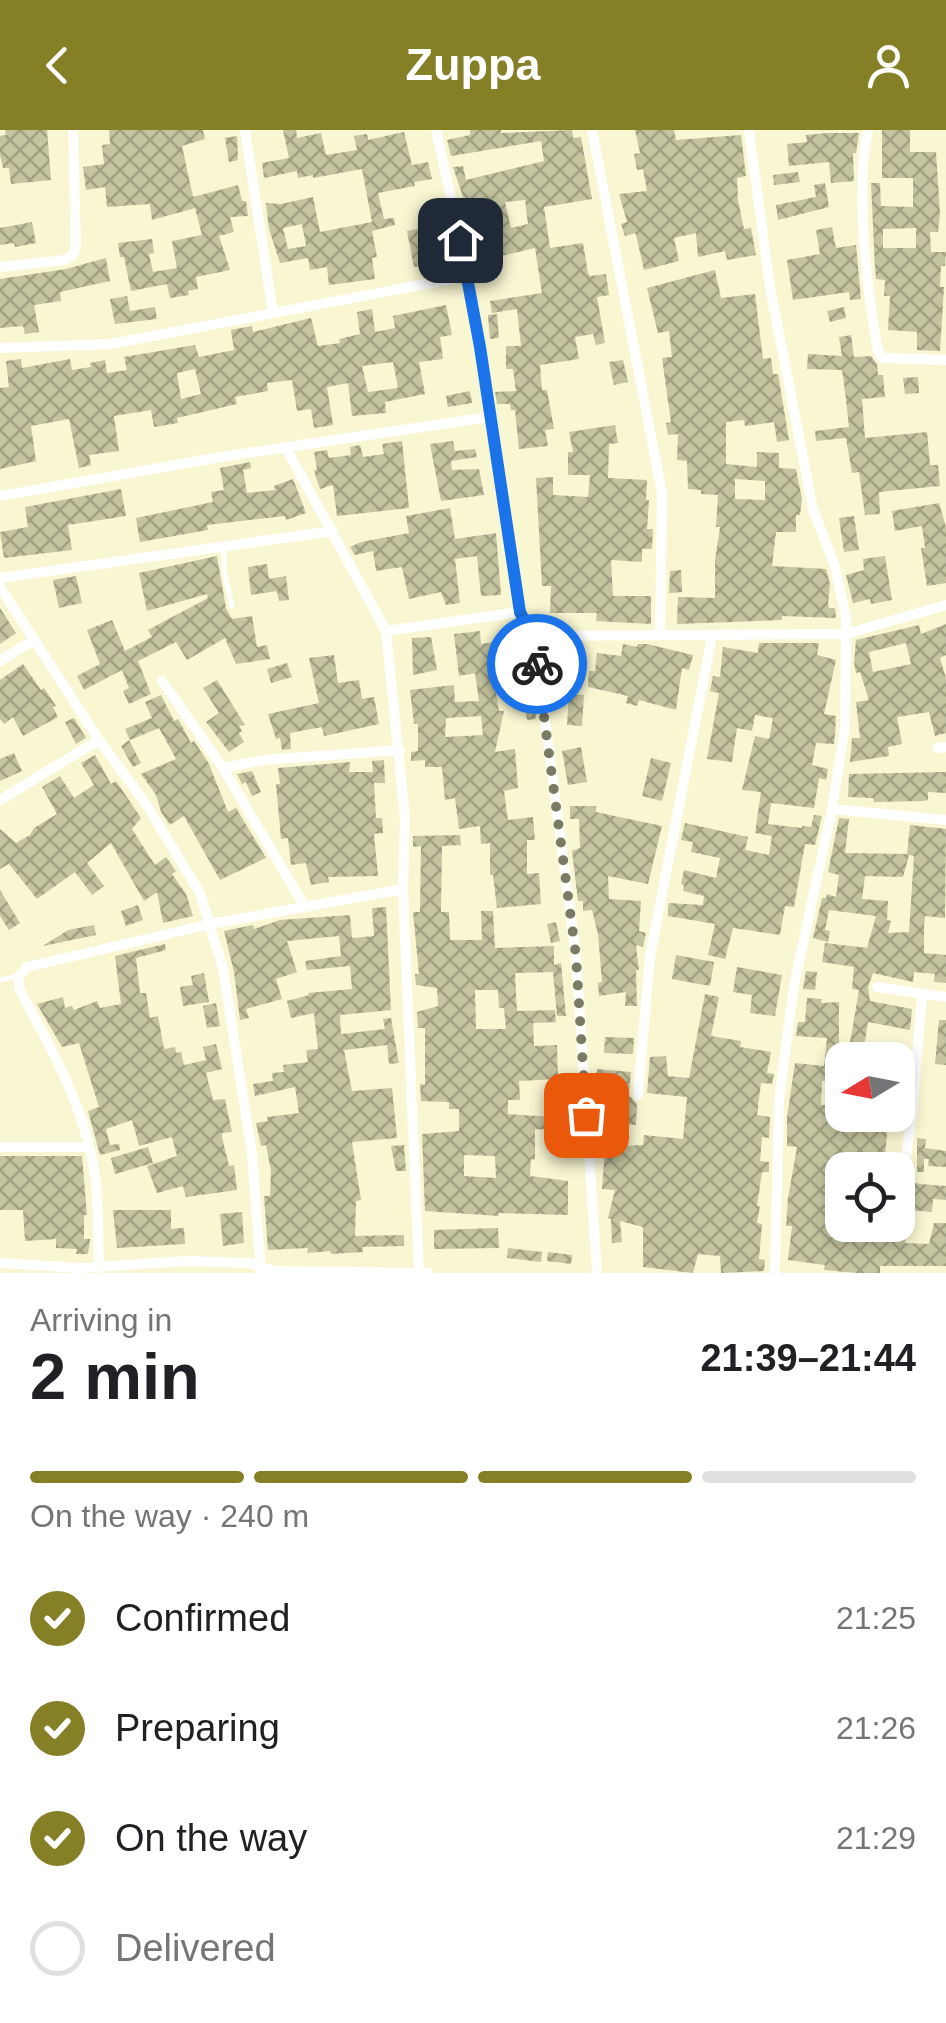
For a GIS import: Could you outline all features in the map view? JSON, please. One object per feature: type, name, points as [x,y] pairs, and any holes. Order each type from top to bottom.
[{"type":"street","points":[[0,267],[65,260],[73,255],[73,130]]},
{"type":"street","points":[[245,130],[272,312]]},
{"type":"street","points":[[436,130],[468,276],[520,612],[532,636],[576,956],[597,1273]]},
{"type":"street","points":[[592,130],[662,493],[660,635]]},
{"type":"street","points":[[749,130],[770,287],[813,509],[844,601],[846,634],[845,728],[784,1046],[778,1100],[774,1273]]},
{"type":"street","points":[[868,130],[863,167],[867,276],[878,351],[883,358],[893,360],[946,360]]},
{"type":"street","points":[[0,348],[111,344],[468,276]]},
{"type":"street","points":[[0,496],[490,417]]},
{"type":"street","points":[[286,448],[386,632],[405,818],[403,890],[419,1272]]},
{"type":"street","points":[[0,578],[333,531]]},
{"type":"street","points":[[0,587],[146,804],[200,893],[223,969],[252,1154],[261,1271]]},
{"type":"street","points":[[532,636],[846,634],[946,605]]},
{"type":"street","points":[[386,632],[520,612]]},
{"type":"street","points":[[638,1095],[650,956],[712,636]]},
{"type":"street","points":[[0,662],[34,640]]},
{"type":"street","points":[[162,681],[223,768],[305,907]]},
{"type":"street","points":[[0,800],[100,740]]},
{"type":"street","points":[[223,768],[263,760],[400,750]]},
{"type":"street","points":[[832,809],[946,820]]},
{"type":"street","points":[[105,1269],[89,1147],[64,1070],[19,990],[19,976],[27,968],[211,924],[403,890]]},
{"type":"street","points":[[877,987],[946,996]]},
{"type":"street","points":[[906,1152],[922,994]]},
{"type":"street","points":[[0,1147],[89,1147]]},
{"type":"street","points":[[0,1263],[105,1269],[187,1261],[249,1263],[261,1271],[428,1273]]},
{"type":"lane","points":[[224,546],[224,570],[232,606]]},
{"type":"lane","points":[[0,980],[19,976]]},
{"type":"building","points":[[5,130],[47,130],[51,180],[11,184],[9,168],[3,168],[0,155],[0,136],[6,135]]},
{"type":"building","points":[[109,130],[203,130],[205,139],[182,146],[193,197],[238,185],[242,201],[246,201],[248,216],[230,217],[234,232],[219,236],[230,270],[196,277],[198,289],[188,291],[189,295],[170,298],[167,284],[131,291],[118,243],[152,239],[154,253],[149,254],[153,272],[177,268],[172,241],[202,235],[195,208],[152,220],[150,204],[107,207],[105,187],[86,190],[83,167],[104,164],[102,145],[110,144]]},
{"type":"building","points":[[283,130],[296,130],[297,138],[321,133],[326,155],[357,150],[354,136],[367,134],[368,140],[404,132],[412,165],[428,162],[432,179],[378,193],[384,219],[394,218],[395,225],[372,231],[377,257],[372,258],[375,279],[329,285],[327,267],[310,270],[308,258],[280,263],[266,203],[313,197],[320,232],[372,222],[362,169],[313,178],[298,178],[297,171],[264,178],[262,163],[289,158]],"holes":[[[302,224],[306,246],[288,249],[283,228]]]},
{"type":"building","points":[[470,130],[572,130],[573,138],[581,137],[592,199],[544,207],[550,248],[583,243],[590,276],[606,274],[609,295],[597,297],[605,343],[596,345],[593,334],[575,337],[579,359],[540,365],[542,390],[547,390],[554,429],[545,430],[548,446],[519,449],[515,410],[511,410],[510,404],[497,404],[495,392],[516,391],[513,369],[506,369],[506,346],[521,346],[517,309],[492,313],[490,301],[542,293],[535,248],[476,262],[472,235],[479,234],[472,202],[465,203],[453,167],[463,166],[466,180],[544,161],[541,141],[451,156],[447,140],[470,135]],"holes":[[[525,200],[528,224],[511,228],[505,202]]]},
{"type":"building","points":[[635,130],[674,130],[676,140],[741,135],[746,176],[737,178],[738,200],[744,229],[751,228],[756,255],[727,260],[725,251],[698,257],[696,233],[674,238],[679,261],[644,270],[635,233],[625,236],[621,224],[627,222],[619,194],[647,191],[643,169],[637,170],[634,154],[640,153]]},
{"type":"building","points":[[882,130],[910,130],[910,152],[936,152],[940,214],[938,232],[930,232],[931,252],[946,252],[945,266],[941,266],[940,287],[944,287],[940,351],[917,350],[917,332],[888,330],[890,296],[884,296],[885,280],[876,279],[871,183],[880,183],[881,206],[913,207],[913,178],[882,178]],"holes":[[[916,228],[916,248],[883,248],[883,229]]]},
{"type":"building","points":[[859,133],[853,153],[854,181],[831,183],[829,162],[789,166],[787,144],[807,142],[806,135]]},
{"type":"building","points":[[237,136],[238,160],[229,162],[225,138]]},
{"type":"building","points":[[798,172],[800,182],[774,185],[773,175]]},
{"type":"building","points":[[825,183],[829,207],[778,220],[776,205],[816,197],[814,185]]},
{"type":"building","points":[[32,222],[36,243],[0,245],[0,228]]},
{"type":"building","points":[[434,226],[441,262],[414,267],[407,231]]},
{"type":"building","points":[[832,227],[836,248],[856,245],[861,299],[850,300],[849,292],[793,300],[787,260],[820,254],[816,230]]},
{"type":"building","points":[[106,258],[110,281],[60,292],[61,301],[34,305],[39,332],[25,334],[23,326],[0,328],[0,279],[66,269]]},
{"type":"building","points":[[715,270],[721,298],[755,294],[763,359],[771,358],[773,374],[778,374],[789,440],[777,442],[774,422],[745,426],[744,420],[726,422],[726,464],[757,467],[757,452],[779,453],[779,468],[796,469],[802,499],[800,515],[796,515],[796,532],[776,532],[772,566],[826,569],[830,584],[828,604],[835,608],[836,618],[782,616],[782,620],[677,624],[678,597],[715,598],[718,495],[688,489],[687,461],[677,460],[678,434],[668,435],[666,423],[671,422],[662,358],[672,357],[669,331],[658,333],[647,288]],"holes":[[[735,479],[765,481],[765,500],[735,499]]]},
{"type":"building","points":[[127,296],[130,311],[155,307],[157,319],[115,324],[110,299]]},
{"type":"building","points":[[446,305],[452,335],[440,337],[443,359],[419,362],[425,394],[385,402],[386,413],[352,416],[348,383],[327,387],[333,425],[314,428],[311,409],[297,411],[292,380],[267,383],[268,391],[235,397],[237,404],[177,418],[178,423],[154,427],[151,410],[114,416],[119,451],[89,455],[91,465],[79,468],[69,419],[31,426],[36,461],[0,469],[0,388],[9,387],[6,361],[21,359],[22,368],[70,359],[72,370],[105,360],[107,373],[127,370],[124,357],[195,345],[199,357],[234,350],[231,330],[252,326],[253,332],[311,318],[318,346],[340,343],[339,339],[360,334],[357,312],[372,309],[375,332],[395,328],[393,316]],"holes":[[[393,362],[398,388],[368,392],[362,366]],[[195,369],[201,394],[181,399],[177,373]]]},
{"type":"building","points":[[844,307],[846,318],[830,322],[827,311]]},
{"type":"building","points":[[497,314],[499,338],[490,339],[488,315]]},
{"type":"building","points":[[851,335],[854,357],[871,356],[878,375],[883,375],[885,397],[862,399],[865,438],[927,432],[930,465],[938,465],[940,486],[879,492],[880,514],[865,515],[859,472],[852,473],[846,438],[816,441],[815,431],[849,427],[842,370],[807,369],[808,354],[842,356],[839,337]]},
{"type":"building","points":[[623,360],[628,382],[614,385],[609,362]]},
{"type":"building","points":[[918,377],[919,393],[905,394],[903,378]]},
{"type":"building","points":[[470,391],[472,403],[448,407],[446,396]]},
{"type":"building","points":[[615,425],[618,443],[609,444],[608,478],[647,480],[647,529],[653,529],[652,549],[642,549],[642,562],[611,560],[613,596],[651,596],[651,624],[596,621],[597,613],[550,613],[551,586],[542,586],[536,478],[553,477],[553,495],[588,497],[590,475],[568,475],[568,452],[573,452],[569,432]]},
{"type":"building","points":[[402,441],[409,508],[337,516],[333,485],[320,489],[314,471],[314,452],[327,450],[329,458],[351,455],[350,447],[360,445],[363,457],[384,454],[382,444]]},
{"type":"building","points":[[453,441],[455,451],[475,449],[477,457],[451,461],[452,470],[479,469],[484,495],[441,501],[430,444]]},
{"type":"building","points":[[250,462],[251,468],[243,470],[247,493],[275,490],[274,486],[293,479],[306,513],[286,520],[285,516],[207,525],[208,530],[140,542],[136,518],[213,502],[211,492],[224,490],[220,468]]},
{"type":"building","points":[[121,489],[126,516],[68,525],[72,550],[4,558],[0,532],[28,527],[25,507]]},
{"type":"building","points":[[939,503],[946,527],[946,583],[927,586],[922,526],[895,531],[892,511]]},
{"type":"building","points":[[450,508],[455,539],[496,533],[501,595],[481,596],[477,556],[455,559],[460,603],[446,605],[441,592],[409,599],[402,567],[376,571],[373,551],[355,555],[350,547],[409,533],[406,516]]},
{"type":"building","points":[[854,516],[859,550],[844,552],[839,518]]},
{"type":"building","points":[[217,556],[226,608],[232,619],[252,616],[257,647],[267,645],[270,659],[236,664],[225,638],[187,660],[176,642],[138,661],[151,694],[129,704],[123,691],[129,688],[122,670],[84,690],[77,676],[100,664],[87,630],[112,620],[125,651],[152,637],[148,630],[208,598],[207,594],[147,611],[139,573]]},
{"type":"building","points":[[885,556],[892,600],[853,603],[846,575],[864,570],[863,559]]},
{"type":"building","points":[[267,564],[269,579],[286,576],[289,600],[279,601],[277,591],[251,595],[248,567]]},
{"type":"building","points":[[681,570],[682,592],[669,593],[670,571]]},
{"type":"building","points":[[76,576],[82,603],[59,608],[53,580]]},
{"type":"building","points":[[0,608],[16,633],[0,644]]},
{"type":"building","points":[[946,624],[946,655],[940,658],[946,678],[946,733],[935,736],[929,712],[897,717],[902,744],[888,747],[889,756],[850,762],[852,738],[860,738],[856,702],[869,700],[860,672],[856,673],[856,640],[919,625],[921,634]],"holes":[[[906,643],[911,664],[873,672],[869,652]]]},
{"type":"building","points":[[480,631],[481,644],[508,640],[510,650],[489,653],[493,675],[510,671],[513,682],[495,686],[499,711],[504,711],[495,752],[515,749],[518,788],[504,791],[508,820],[533,817],[535,840],[527,840],[527,874],[539,873],[541,904],[497,908],[490,875],[490,843],[481,844],[480,826],[459,829],[455,798],[445,800],[442,767],[425,767],[425,760],[411,761],[411,752],[418,751],[418,724],[414,724],[410,690],[454,685],[455,702],[479,701],[475,673],[459,676],[454,634]],"holes":[[[481,716],[483,735],[445,737],[446,718]]]},
{"type":"building","points":[[431,637],[437,670],[413,675],[412,638]]},
{"type":"building","points":[[759,643],[819,643],[817,655],[836,660],[824,714],[836,716],[834,744],[816,743],[812,765],[828,769],[826,780],[819,778],[814,808],[771,803],[768,824],[811,827],[814,815],[822,816],[815,845],[805,844],[794,907],[785,906],[780,935],[733,928],[725,959],[708,955],[715,924],[668,916],[668,907],[669,903],[703,905],[704,896],[683,891],[684,870],[716,878],[720,858],[691,852],[693,842],[681,840],[685,823],[748,837],[745,850],[769,855],[772,836],[755,833],[761,792],[742,790],[755,736],[769,739],[773,718],[755,715],[752,731],[737,728],[732,762],[707,759],[719,693],[710,691],[713,676],[720,677],[723,647],[758,653]]},
{"type":"building","points":[[623,644],[647,644],[693,655],[689,670],[682,668],[676,710],[639,700],[637,706],[626,703],[628,696],[588,687],[589,671],[595,671],[597,653],[621,656]]},
{"type":"building","points":[[334,655],[338,683],[359,680],[362,699],[374,697],[379,724],[324,736],[322,727],[290,733],[291,749],[282,750],[268,714],[319,703],[309,658]]},
{"type":"building","points":[[287,663],[292,677],[271,683],[267,669]]},
{"type":"building","points":[[23,664],[56,706],[53,707],[58,717],[23,736],[13,717],[4,724],[0,719],[0,680]]},
{"type":"building","points":[[217,680],[245,725],[239,726],[244,742],[229,752],[206,722],[219,713],[203,688]]},
{"type":"building","points":[[533,692],[536,719],[527,720],[523,693]]},
{"type":"building","points":[[569,694],[584,695],[582,726],[567,725]]},
{"type":"building","points":[[161,695],[174,721],[178,719],[209,764],[228,812],[236,808],[266,858],[220,880],[184,816],[170,825],[141,774],[176,759],[159,728],[130,740],[125,729],[152,718],[145,702]]},
{"type":"building","points":[[74,718],[86,738],[76,744],[65,722]]},
{"type":"building","points":[[129,740],[141,763],[133,767],[121,746]]},
{"type":"building","points":[[581,747],[587,782],[568,785],[562,751]]},
{"type":"building","points":[[14,753],[22,771],[0,781],[0,759]]},
{"type":"building","points":[[95,755],[111,784],[116,781],[141,818],[132,829],[155,865],[166,857],[176,871],[172,874],[186,894],[193,916],[163,923],[157,892],[144,901],[111,843],[87,863],[104,886],[92,895],[75,872],[37,899],[9,864],[0,869],[0,829],[16,843],[57,814],[42,787],[60,776],[74,798],[94,785],[81,763]]},
{"type":"building","points":[[651,758],[671,763],[662,801],[642,796]]},
{"type":"building","points":[[384,760],[385,783],[374,783],[376,818],[382,818],[383,833],[374,834],[378,876],[328,877],[329,882],[311,885],[306,863],[291,865],[288,838],[281,839],[278,768],[350,762],[349,772],[373,772],[372,761]]},
{"type":"building","points":[[252,771],[261,792],[252,796],[237,774]]},
{"type":"building","points":[[946,772],[946,793],[928,792],[928,800],[874,802],[873,798],[848,797],[849,774]]},
{"type":"building","points":[[570,806],[596,806],[596,812],[662,826],[648,884],[608,876],[609,899],[641,901],[639,931],[646,933],[643,947],[636,945],[637,1006],[625,1006],[626,992],[599,996],[598,983],[602,982],[598,934],[592,910],[583,911],[583,901],[578,901],[572,851],[580,848],[579,819],[570,819]]},
{"type":"building","points":[[839,818],[849,819],[845,853],[907,854],[910,825],[946,829],[945,918],[925,916],[924,953],[946,955],[946,983],[934,982],[935,974],[914,972],[913,982],[873,973],[868,987],[870,1001],[912,1009],[910,1030],[868,1022],[865,1042],[850,1042],[859,990],[852,989],[854,967],[822,962],[825,943],[867,948],[876,916],[829,910],[825,930],[830,931],[828,942],[813,938],[822,898],[827,894],[836,897],[839,875],[828,872]],"holes":[[[909,855],[914,856],[909,932],[888,933],[888,901],[862,899],[865,876],[903,877]]]},
{"type":"building","points":[[460,835],[461,845],[442,846],[441,912],[449,912],[450,940],[482,940],[481,911],[493,911],[495,948],[554,946],[554,965],[561,963],[566,1016],[557,1016],[553,972],[515,973],[517,1011],[555,1010],[556,1022],[533,1023],[534,1046],[557,1045],[558,1079],[519,1081],[520,1100],[508,1100],[508,1114],[569,1118],[569,1131],[535,1129],[535,1160],[531,1159],[530,1176],[568,1181],[568,1215],[425,1211],[422,1134],[459,1131],[459,1109],[449,1109],[449,1102],[421,1101],[420,1084],[425,1085],[425,1028],[418,1028],[417,1012],[438,1006],[437,988],[416,985],[415,974],[419,974],[413,912],[420,912],[421,846],[413,847],[413,836]],"holes":[[[475,990],[498,990],[506,1029],[476,1029]],[[464,1155],[495,1156],[496,1178],[464,1176]]]},
{"type":"building","points":[[0,890],[20,923],[9,930],[0,916]]},
{"type":"building","points":[[138,905],[143,920],[126,926],[121,911]]},
{"type":"building","points":[[386,907],[391,1010],[340,1015],[341,1034],[385,1029],[383,1019],[391,1018],[399,1063],[389,1064],[387,1045],[344,1050],[352,1091],[392,1088],[397,1138],[352,1142],[361,1200],[356,1201],[355,1236],[404,1235],[404,1246],[362,1247],[363,1252],[331,1254],[307,1253],[308,1248],[268,1250],[264,1196],[270,1196],[271,1171],[256,1123],[268,1121],[267,1117],[299,1113],[295,1087],[255,1096],[253,1084],[273,1081],[272,1073],[284,1072],[283,1065],[308,1062],[306,1050],[318,1049],[314,1013],[291,1018],[287,1001],[308,993],[352,989],[350,966],[307,970],[305,961],[341,956],[339,936],[287,941],[297,972],[276,979],[282,999],[246,1009],[249,1018],[240,1020],[224,931],[253,925],[254,929],[280,920],[350,915],[352,938],[374,936],[372,908]]},
{"type":"building","points":[[556,922],[560,941],[551,943],[547,924]]},
{"type":"building","points":[[94,925],[96,935],[43,946],[68,930]]},
{"type":"building","points":[[165,944],[166,950],[136,958],[140,993],[146,993],[150,1018],[158,1016],[164,1049],[175,1047],[176,1053],[181,1052],[184,1065],[206,1060],[203,1047],[216,1044],[222,1069],[206,1073],[213,1100],[225,1099],[232,1132],[222,1133],[222,1137],[229,1166],[234,1165],[237,1190],[186,1197],[183,1186],[157,1193],[147,1166],[177,1156],[172,1137],[139,1146],[132,1120],[106,1129],[110,1145],[119,1144],[120,1150],[100,1155],[88,1111],[99,1107],[79,1043],[62,1047],[37,1004],[63,997],[65,1008],[72,1006],[74,1010],[97,1001],[100,1008],[121,1004],[115,956]]},
{"type":"building","points":[[676,955],[714,962],[710,986],[672,979]]},
{"type":"building","points":[[737,967],[782,975],[775,1016],[750,1013],[752,995],[733,992]]},
{"type":"building","points":[[806,971],[817,972],[815,990],[803,989]]},
{"type":"building","points":[[204,973],[209,1002],[183,1006],[180,987],[193,985],[191,976]]},
{"type":"building","points":[[705,994],[719,997],[711,1036],[741,1041],[740,1047],[771,1052],[767,1073],[774,1074],[772,1084],[761,1083],[757,1115],[770,1117],[769,1138],[762,1137],[760,1161],[769,1162],[769,1172],[762,1172],[757,1206],[757,1223],[762,1224],[759,1259],[765,1260],[764,1271],[721,1273],[720,1256],[698,1254],[693,1273],[643,1267],[643,1227],[620,1221],[622,1242],[612,1243],[608,1218],[615,1190],[602,1189],[605,1147],[597,1147],[597,1134],[606,1134],[609,1129],[610,1092],[595,1090],[597,1069],[631,1072],[629,1095],[637,1104],[636,1125],[626,1124],[624,1146],[643,1145],[644,1135],[683,1139],[687,1097],[647,1093],[650,1057],[666,1056],[668,1076],[689,1078]]},
{"type":"building","points":[[807,998],[822,999],[821,1003],[839,1002],[839,1042],[796,1036],[798,1022],[805,1022]]},
{"type":"building","points":[[216,1003],[220,1026],[207,1028],[203,1006]]},
{"type":"building","points":[[939,1020],[946,1020],[946,1065],[935,1064]]},
{"type":"building","points":[[605,1037],[634,1038],[633,1054],[604,1053]]},
{"type":"building","points":[[825,1057],[821,1105],[825,1105],[825,1132],[887,1132],[885,1152],[825,1152],[825,1242],[929,1244],[934,1223],[946,1223],[946,1266],[880,1266],[880,1273],[857,1273],[824,1270],[825,1265],[788,1260],[792,1226],[786,1226],[788,1198],[797,1147],[787,1146],[787,1117],[795,1063],[824,1066]]},
{"type":"building","points":[[562,1080],[573,1080],[573,1100],[562,1100]]},
{"type":"building","points":[[917,1138],[926,1139],[925,1148],[946,1151],[946,1167],[928,1166],[929,1159],[924,1159],[924,1172],[917,1172]]},
{"type":"building","points":[[404,1145],[406,1171],[396,1171],[391,1146]]},
{"type":"building","points":[[148,1147],[153,1163],[115,1174],[111,1158]]},
{"type":"building","points":[[0,1156],[82,1156],[87,1215],[84,1239],[90,1239],[88,1254],[56,1248],[56,1239],[25,1241],[23,1210],[0,1210]]},
{"type":"building","points":[[915,1183],[946,1186],[946,1200],[933,1199],[932,1212],[915,1211]]},
{"type":"building","points":[[113,1210],[171,1210],[171,1229],[184,1228],[185,1244],[117,1248]]},
{"type":"building","points":[[242,1212],[244,1243],[223,1246],[220,1214]]},
{"type":"building","points":[[498,1228],[499,1248],[434,1249],[434,1230]]},
{"type":"building","points":[[508,1248],[542,1252],[541,1262],[507,1258]]},
{"type":"building","points":[[548,1252],[572,1255],[571,1264],[547,1261]]},
{"type":"way so far","points":[[537,664],[576,956],[586,1115]]},
{"type":"route","points":[[460,240],[520,612],[532,636],[537,664]]}]
